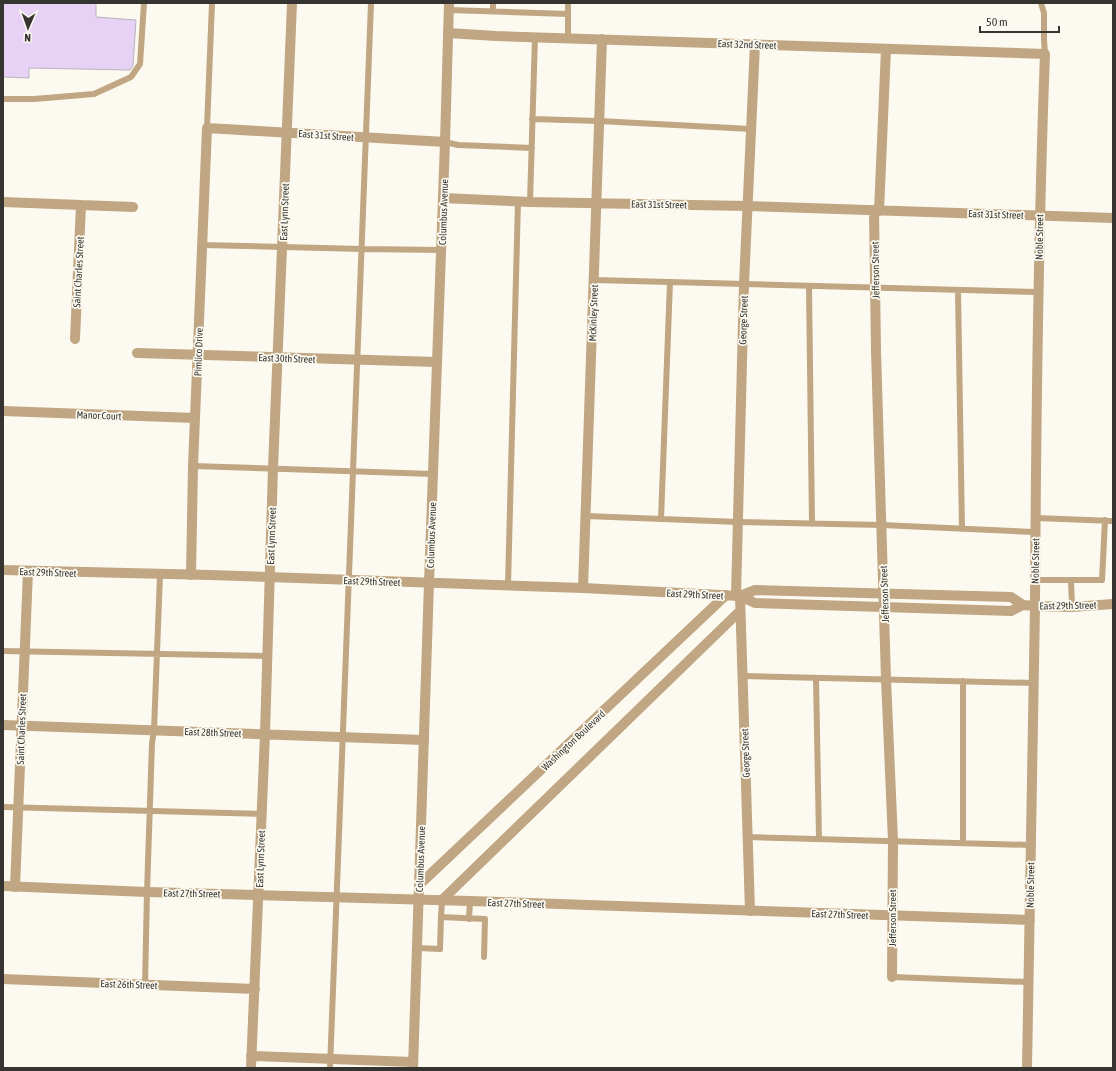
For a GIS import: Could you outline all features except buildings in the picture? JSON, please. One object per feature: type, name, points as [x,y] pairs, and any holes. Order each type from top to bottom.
[{"type":"street","name":"East Lynn Street","points":[[251,1068],[259,895],[292,3]]},
{"type":"street","name":"Columbus Avenue","points":[[413,1065],[429,583],[444,198],[449,6]]},
{"type":"street","name":"East 32nd Street","points":[[448,33],[1045,54]]},
{"type":"street","name":"McKinley Street","points":[[583,588],[602,39]]},
{"type":"street","name":"George Street","points":[[750,911],[740,611],[734,596],[738,522],[744,284],[755,44]]},
{"type":"street","name":"Jefferson Street","points":[[886,49],[877,210],[876,359],[886,679],[893,841],[892,977]]},
{"type":"street","name":"Noble Street","points":[[1027,1068],[1035,606],[1038,292],[1045,54]]},
{"type":"street","name":"East 31st Street","points":[[207,128],[445,142]]},
{"type":"street","name":"Pimlico Drive","points":[[191,575],[193,466],[207,128]]},
{"type":"street","name":"East 31st Street","points":[[444,198],[530,202],[747,206],[1113,218]]},
{"type":"street","points":[[3,202],[133,207]]},
{"type":"street","name":"Saint Charles Street","points":[[75,339],[81,205]]},
{"type":"street","name":"East 30th Street","points":[[137,353],[437,362]]},
{"type":"street","name":"Manor Court","points":[[3,411],[195,418]]},
{"type":"street","name":"East 29th Street","points":[[3,570],[583,588],[734,596],[755,603],[1011,611],[1023,605]]},
{"type":"street","name":"Saint Charles Street","points":[[15,887],[28,571]]},
{"type":"street","name":"East 29th Street","points":[[734,596],[755,590],[1011,597],[1023,605],[1035,606],[1072,607],[1113,604]]},
{"type":"street","name":"Washington Boulevard","points":[[420,884],[734,596]]},
{"type":"street","points":[[442,900],[740,611]]},
{"type":"street","name":"East 28th Street","points":[[3,725],[424,740]]},
{"type":"street","name":"East 27th Street","points":[[3,886],[147,892],[442,900],[1030,920]]},
{"type":"street","name":"East 26th Street","points":[[3,979],[255,989]]},
{"type":"street","points":[[252,1056],[331,1064],[413,1065]]},
{"type":"lane","points":[[3,99],[34,99],[94,94],[131,77],[140,64],[144,3]]},
{"type":"lane","points":[[207,128],[212,3]]},
{"type":"lane","points":[[331,1064],[348,580],[358,360],[371,3]]},
{"type":"lane","points":[[471,10],[472,3]]},
{"type":"lane","points":[[493,3],[493,11]]},
{"type":"lane","points":[[568,3],[568,38]]},
{"type":"lane","points":[[1041,3],[1044,13],[1045,54]]},
{"type":"lane","points":[[449,6],[471,10],[568,14]]},
{"type":"lane","points":[[530,202],[535,37]]},
{"type":"lane","points":[[532,119],[751,129]]},
{"type":"lane","points":[[445,142],[458,145],[532,148]]},
{"type":"lane","points":[[508,586],[518,201]]},
{"type":"lane","points":[[203,245],[442,250]]},
{"type":"lane","points":[[594,280],[1038,292]]},
{"type":"lane","points":[[661,519],[670,282]]},
{"type":"lane","points":[[809,286],[812,524]]},
{"type":"lane","points":[[958,290],[962,529]]},
{"type":"lane","points":[[193,466],[433,474]]},
{"type":"lane","points":[[586,516],[738,522],[882,525],[1035,532]]},
{"type":"lane","points":[[1036,518],[1113,521]]},
{"type":"lane","points":[[1035,580],[1102,580],[1105,520]]},
{"type":"lane","points":[[145,985],[152,743],[154,730],[160,574]]},
{"type":"lane","points":[[1071,580],[1072,607]]},
{"type":"lane","points":[[3,651],[268,656]]},
{"type":"lane","points":[[742,676],[1033,682]]},
{"type":"lane","points":[[816,678],[819,839]]},
{"type":"lane","points":[[963,681],[963,843]]},
{"type":"lane","points":[[3,807],[262,814]]},
{"type":"lane","points":[[747,837],[1031,845]]},
{"type":"lane","points":[[418,948],[440,949],[442,900]]},
{"type":"lane","points":[[469,918],[470,901]]},
{"type":"lane","points":[[441,917],[485,919],[484,957]]},
{"type":"lane","points":[[892,977],[1028,982]]}]
